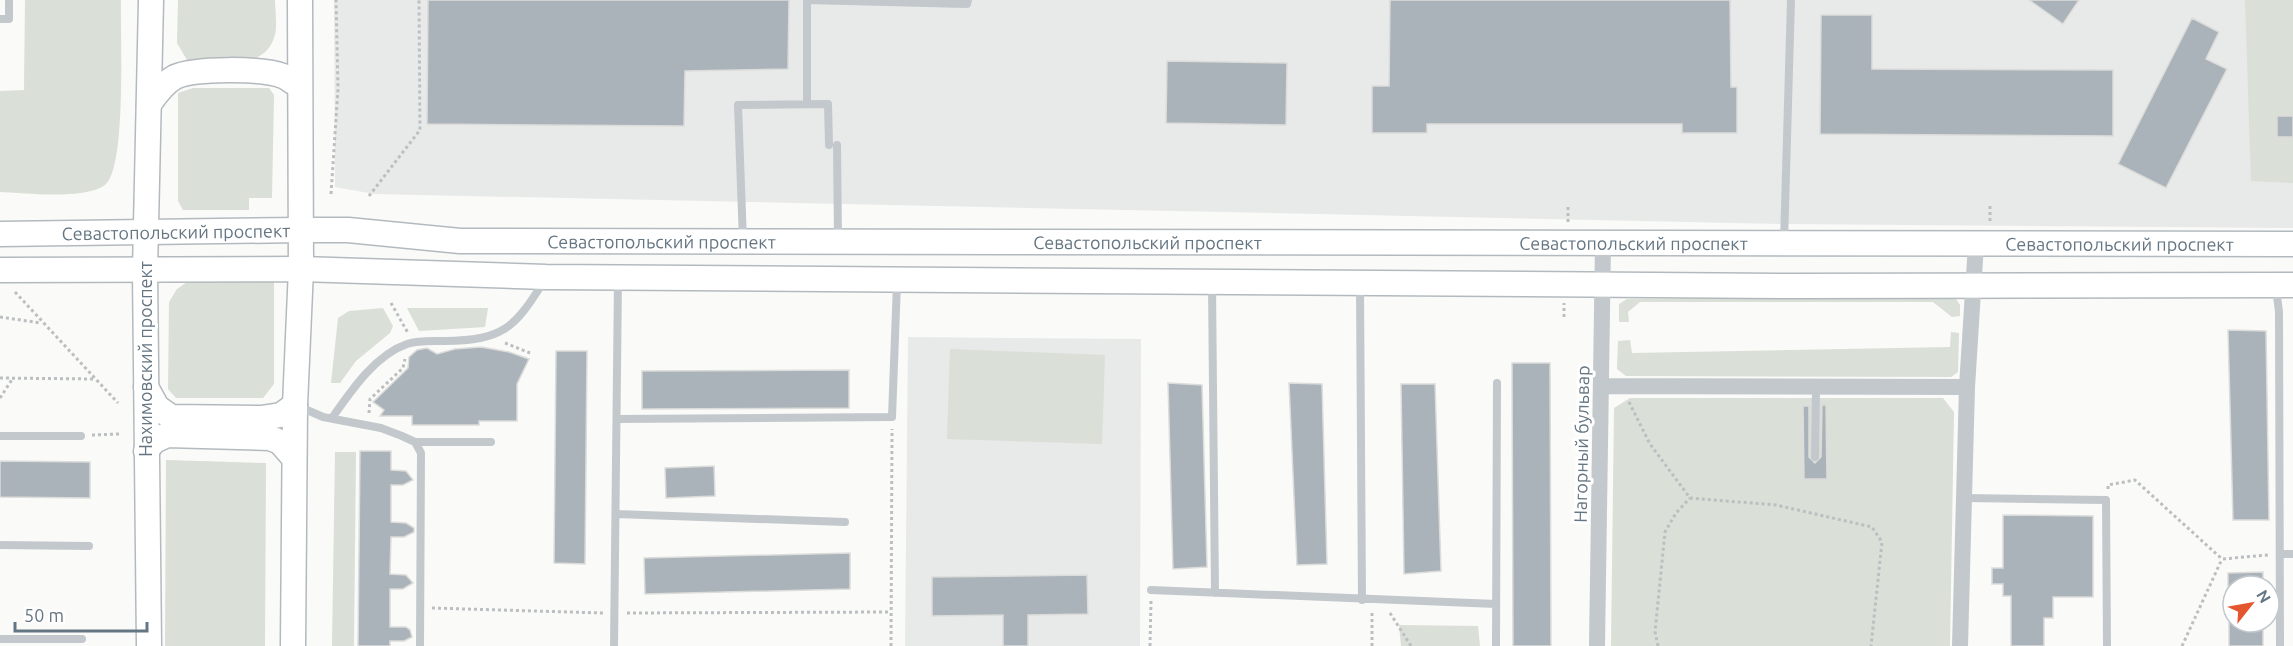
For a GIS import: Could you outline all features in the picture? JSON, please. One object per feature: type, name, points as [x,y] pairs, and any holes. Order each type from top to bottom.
[{"type":"main road","name":"Нахимовский проспект","points":[[149,646],[145,233],[152,0]]},
{"type":"main road","points":[[293,646],[295,405],[301,269],[300,0]]},
{"type":"main road","points":[[149,104],[161,87],[176,77],[196,72],[266,72],[283,76],[299,86]]},
{"type":"main road","name":"Севастопольский проспект","points":[[0,234],[348,230],[460,240],[2293,244]]},
{"type":"main road","name":"Севастопольский проспект","points":[[0,270],[301,269],[618,278],[1360,283],[1975,287],[2284,285]]},
{"type":"main road","points":[[146,387],[157,407],[171,417],[261,418],[281,415],[295,405]]},
{"type":"main road","points":[[146,451],[154,441],[167,435],[270,438],[280,442],[294,459]]},
{"type":"street","name":"Нагорный бульвар","points":[[1597,646],[1603,243]]},
{"type":"street","points":[[1960,646],[1967,387],[1976,244]]},
{"type":"street","points":[[1601,386],[1967,387]]},
{"type":"lane","points":[[0,19],[9,19],[9,0]]},
{"type":"lane","points":[[807,104],[807,0],[968,4],[968,0]]},
{"type":"lane","points":[[1784,242],[1791,0]]},
{"type":"lane","points":[[743,241],[738,105],[807,104],[828,104],[833,145],[838,241]]},
{"type":"lane","points":[[332,418],[362,379],[398,348],[419,341],[465,339],[498,334],[510,327],[523,313],[546,277]]},
{"type":"lane","points":[[614,646],[618,278]]},
{"type":"lane","points":[[617,419],[892,417],[896,279]]},
{"type":"lane","points":[[1212,282],[1215,593]]},
{"type":"lane","points":[[1360,283],[1362,600]]},
{"type":"lane","points":[[2280,646],[2279,312],[2284,285]]},
{"type":"lane","points":[[1496,646],[1497,383]]},
{"type":"lane","points":[[1815,457],[1816,387]]},
{"type":"lane","points":[[295,405],[332,418],[367,425],[415,442],[491,442]]},
{"type":"lane","points":[[0,436],[81,436]]},
{"type":"lane","points":[[415,442],[421,453],[420,646]]},
{"type":"lane","points":[[1964,498],[2106,500],[2108,646]]},
{"type":"lane","points":[[616,514],[845,522]]},
{"type":"lane","points":[[0,545],[89,546]]},
{"type":"lane","points":[[2280,554],[2293,554]]},
{"type":"lane","points":[[1151,590],[1373,601],[1496,604]]},
{"type":"lane","points":[[0,639],[82,639]]},
{"type":"path","points":[[331,194],[338,89],[336,0]]},
{"type":"path","points":[[369,196],[420,130],[419,0]]},
{"type":"path","points":[[15,292],[118,403]]},
{"type":"path","points":[[391,303],[410,336]]},
{"type":"path","points":[[0,317],[43,323]]},
{"type":"path","points":[[508,336],[498,341],[530,353]]},
{"type":"path","points":[[367,425],[370,399],[403,368],[409,352]]},
{"type":"path","points":[[0,378],[94,379]]},
{"type":"path","points":[[0,398],[13,378]]},
{"type":"path","points":[[1625,394],[1650,444],[1690,498],[1776,505],[1872,527],[1882,542],[1871,646]]},
{"type":"path","points":[[891,646],[892,417]]},
{"type":"path","points":[[81,436],[119,434]]},
{"type":"path","points":[[2106,500],[2108,485],[2135,480],[2222,559],[2280,554]]},
{"type":"path","points":[[1658,646],[1655,632],[1665,532],[1676,513],[1690,498]]},
{"type":"path","points":[[2182,646],[2222,559]]},
{"type":"path","points":[[1150,646],[1151,590]]},
{"type":"path","points":[[1372,646],[1373,601]]},
{"type":"path","points":[[1383,601],[1411,646]]},
{"type":"path","points":[[420,608],[615,613],[890,612]]},
{"type":"shaded area","points":[[25,0],[121,0],[121,98],[117,154],[112,174],[105,185],[96,190],[54,195],[0,192],[0,91],[24,90]]},
{"type":"shaded area","points":[[178,0],[275,0],[274,38],[269,48],[251,60],[195,63],[187,60],[177,43]]},
{"type":"shaded area","points":[[334,0],[2293,0],[2293,228],[1784,224],[374,194],[335,187]]},
{"type":"shaded area","points":[[2245,0],[2293,0],[2293,183],[2251,181]]},
{"type":"shaded area","points":[[193,88],[269,88],[274,95],[272,198],[249,198],[249,210],[183,210],[178,201],[178,93]]},
{"type":"shaded area","points":[[193,278],[274,278],[274,384],[263,398],[176,398],[168,389],[169,302],[177,289]]},
{"type":"shaded area","points":[[1954,296],[1960,305],[1960,316],[1952,317],[1933,302],[1640,302],[1628,312],[1629,322],[1619,322],[1619,304],[1627,299]]},
{"type":"shaded area","points":[[383,308],[393,326],[390,333],[356,361],[340,383],[331,383],[338,318],[349,311]]},
{"type":"shaded area","points":[[407,308],[488,308],[485,327],[419,331]]},
{"type":"shaded area","points":[[1951,332],[1959,333],[1958,372],[1951,377],[1626,376],[1617,369],[1618,341],[1630,340],[1632,353],[1950,347]]},
{"type":"shaded area","points":[[908,337],[1141,339],[1140,646],[905,646]]},
{"type":"shaded area","points":[[950,349],[1105,355],[1102,444],[947,439]]},
{"type":"shaded area","points":[[1630,398],[1943,398],[1954,412],[1950,646],[1611,646],[1614,408]]},
{"type":"shaded area","points":[[335,452],[356,452],[354,646],[332,646]]},
{"type":"shaded area","points":[[166,460],[266,463],[265,646],[165,646]]},
{"type":"shaded area","points":[[1399,625],[1478,626],[1480,646],[1401,646]]},
{"type":"building","points":[[428,0],[789,0],[788,69],[685,71],[684,126],[427,124]]},
{"type":"building","points":[[1390,0],[1730,0],[1731,87],[1737,87],[1737,133],[1682,133],[1682,124],[1427,124],[1427,133],[1372,133],[1372,86],[1389,86]]},
{"type":"building","points":[[2029,0],[2079,0],[2063,24]]},
{"type":"building","points":[[1821,15],[1872,15],[1872,69],[2113,70],[2113,136],[1820,134]]},
{"type":"building","points":[[2192,18],[2219,32],[2206,59],[2227,69],[2166,188],[2118,164]]},
{"type":"building","points":[[1167,61],[1287,63],[1286,125],[1166,123]]},
{"type":"building","points":[[2277,116],[2293,116],[2293,137],[2277,137]]},
{"type":"building","points":[[2228,330],[2266,331],[2269,520],[2233,520]]},
{"type":"building","points":[[481,347],[509,352],[529,359],[517,384],[517,421],[479,421],[479,425],[412,425],[412,416],[380,416],[384,410],[373,402],[408,368],[409,357],[417,350],[427,348],[437,354],[455,349]]},
{"type":"building","points":[[556,351],[587,351],[585,564],[554,563]]},
{"type":"building","points":[[1512,363],[1550,363],[1551,646],[1513,646]]},
{"type":"building","points":[[849,370],[849,408],[642,409],[642,371]]},
{"type":"building","points":[[1168,383],[1202,385],[1207,567],[1173,569]]},
{"type":"building","points":[[1289,383],[1322,384],[1327,564],[1297,565]]},
{"type":"building","points":[[1401,384],[1435,384],[1441,571],[1404,574]]},
{"type":"building","points":[[1822,405],[1826,405],[1827,479],[1804,479],[1803,406],[1809,406],[1809,457],[1815,463],[1821,457]]},
{"type":"building","points":[[360,451],[391,451],[391,470],[406,471],[413,480],[403,485],[391,485],[391,522],[406,523],[414,528],[414,532],[404,537],[391,537],[390,574],[406,575],[413,583],[403,589],[390,589],[390,627],[406,627],[410,630],[412,637],[404,641],[390,641],[390,646],[358,646]]},
{"type":"building","points":[[0,461],[90,462],[90,498],[0,497]]},
{"type":"building","points":[[714,466],[715,496],[666,498],[665,468]]},
{"type":"building","points":[[2003,515],[2093,516],[2093,597],[2053,597],[2053,618],[2044,618],[2044,646],[2011,646],[2011,596],[2003,596],[2003,584],[1992,584],[1992,568],[2003,568]]},
{"type":"building","points":[[850,553],[850,589],[645,594],[644,558]]},
{"type":"building","points":[[2263,572],[2263,574],[2228,574]]},
{"type":"building","points":[[1087,575],[1088,614],[1028,615],[1028,646],[1003,646],[1003,615],[932,616],[932,577]]},
{"type":"building","points":[[2229,634],[2263,634],[2263,646],[2229,646]]}]
